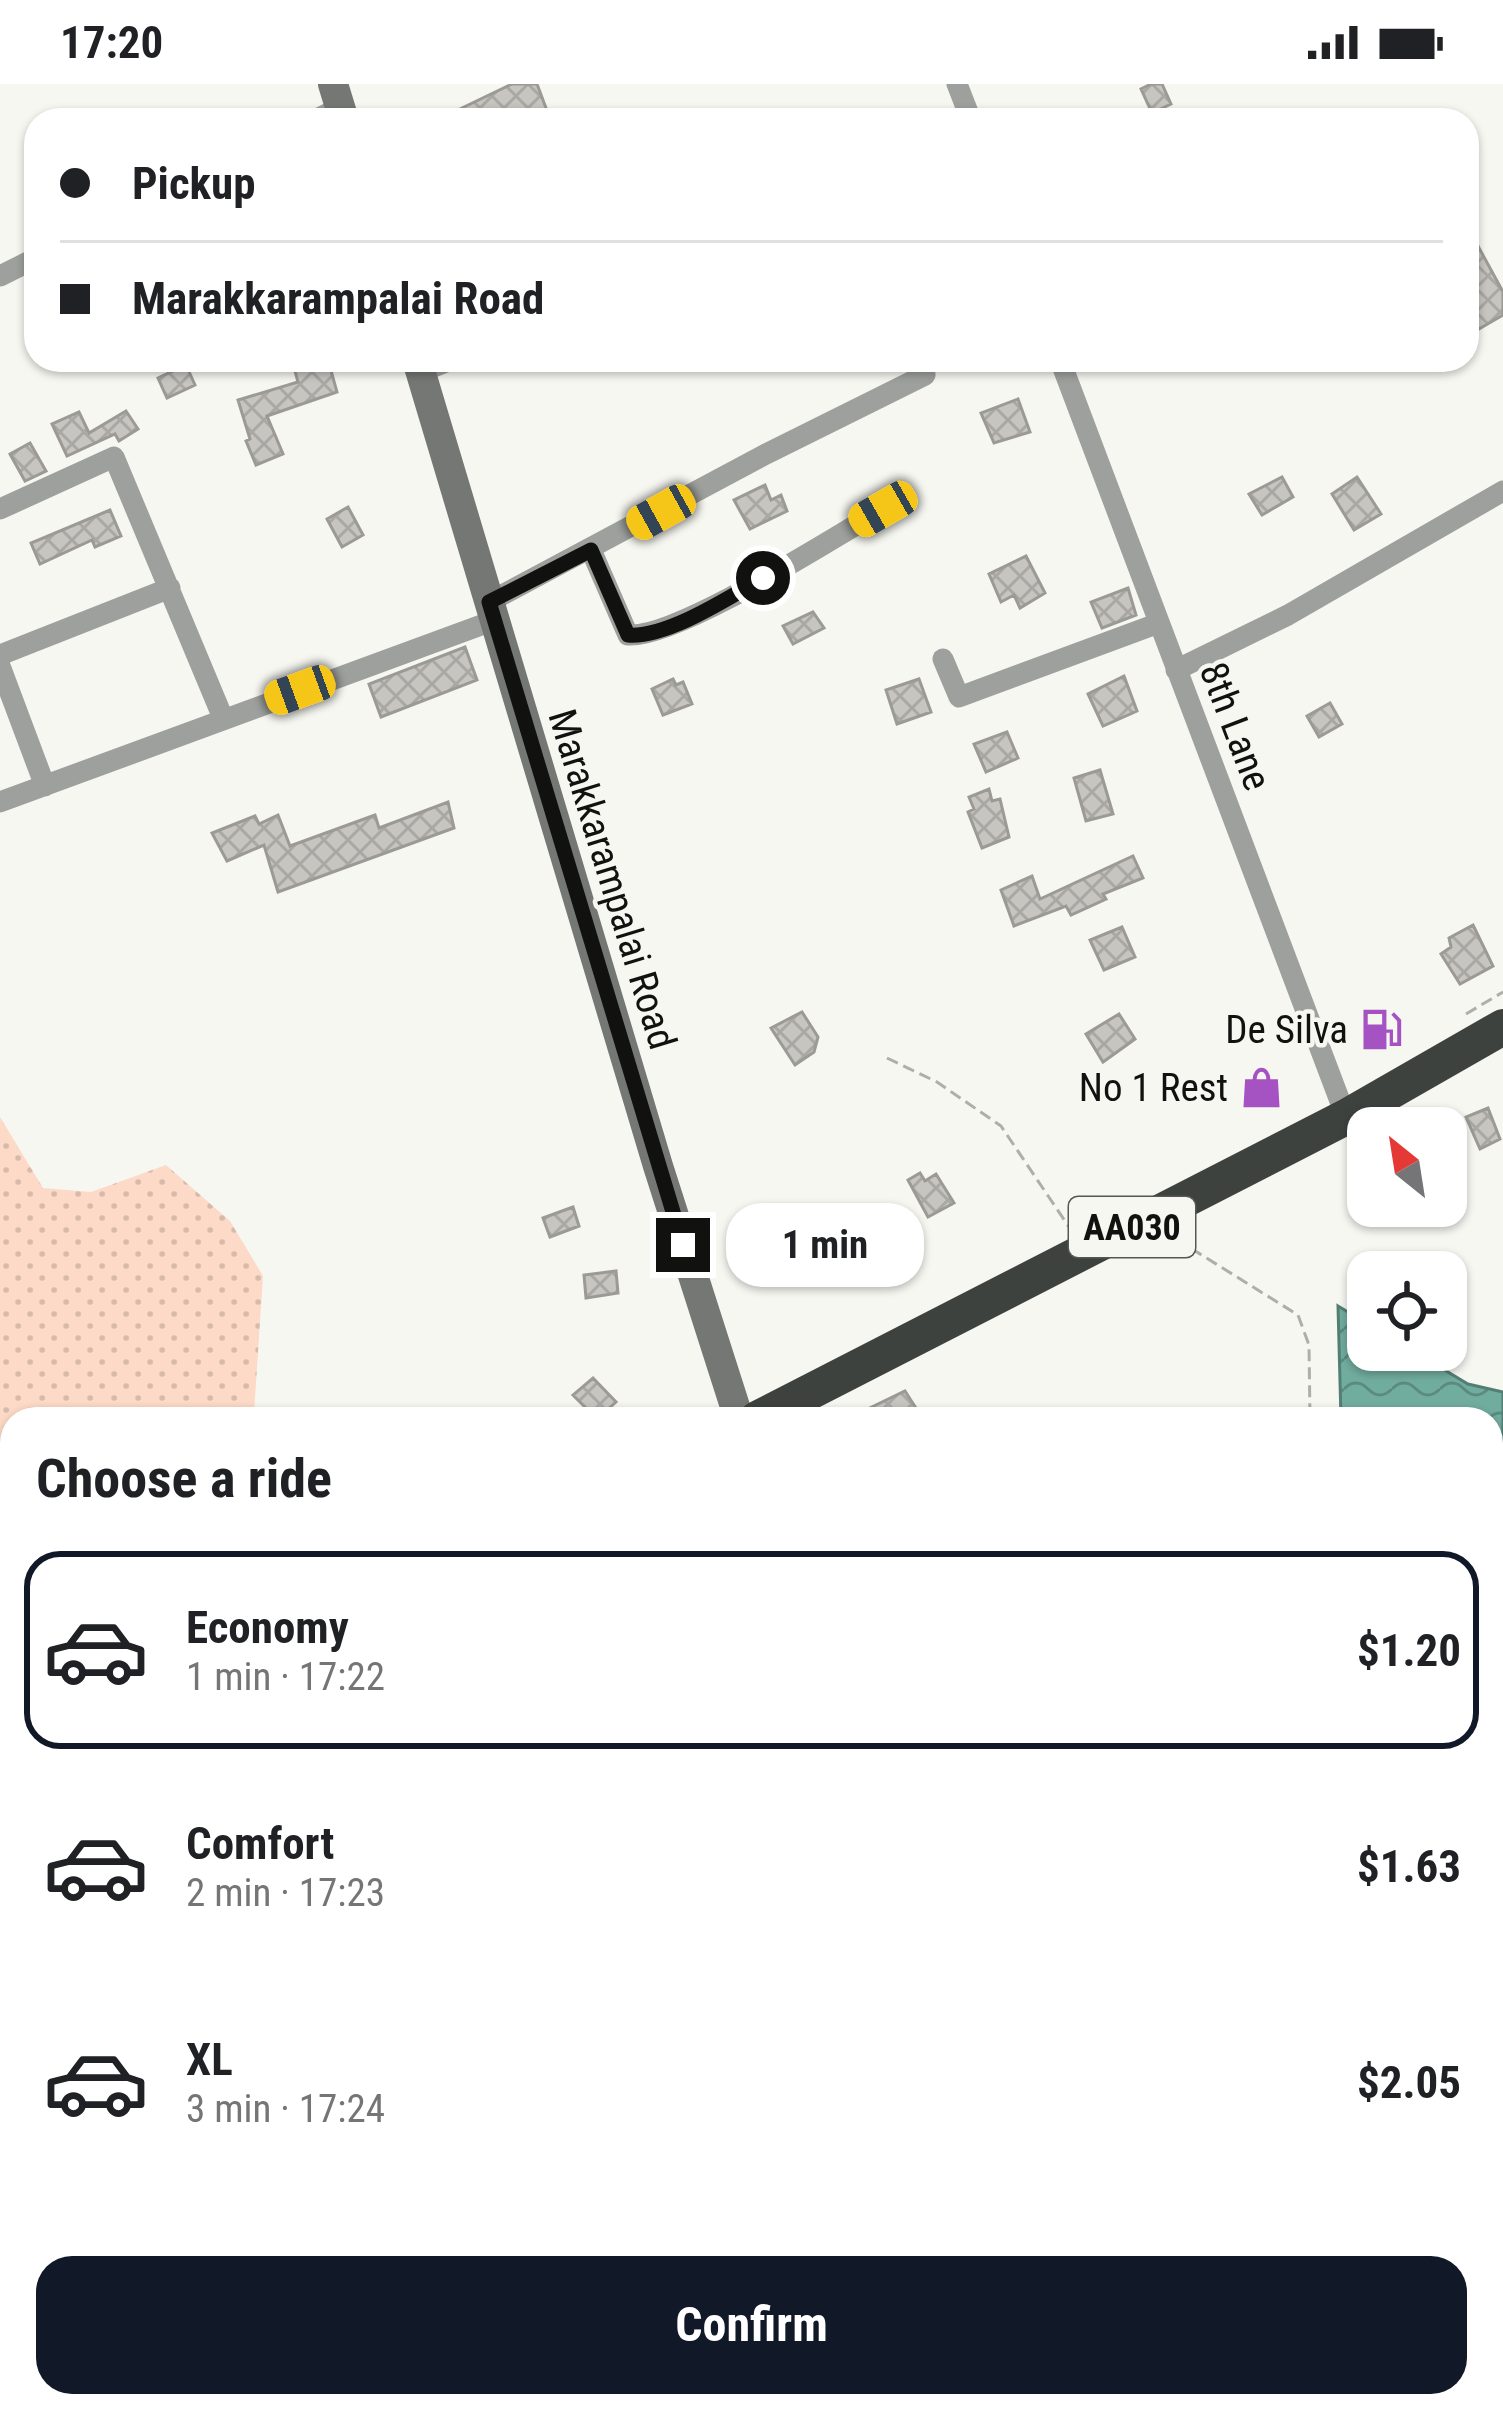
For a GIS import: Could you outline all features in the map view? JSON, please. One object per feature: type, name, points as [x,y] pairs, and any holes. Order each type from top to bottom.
[{"type":"highway","name":"AA030","points":[[780,1407],[1346,1117],[1503,1027]]},
{"type":"street","name":"Marakkarampalai Road","points":[[421,372],[658,1166],[735,1407]]},
{"type":"street","name":"8th Lane","points":[[1065,372],[1346,1117]]},
{"type":"street","points":[[0,802],[492,611],[591,550],[766,454],[925,375]]},
{"type":"street","points":[[0,509],[114,458],[223,718]]},
{"type":"street","points":[[1176,670],[1288,615],[1503,491]]},
{"type":"street","points":[[591,550],[628,635],[644,636],[723,601],[883,509]]},
{"type":"street","points":[[0,655],[170,588]]},
{"type":"street","points":[[943,659],[959,698],[1159,623]]},
{"type":"street","points":[[0,666],[45,786]]},
{"type":"path","points":[[887,1058],[937,1082],[1001,1126],[1069,1227]]},
{"type":"path","points":[[1146,1220],[1298,1315],[1309,1345],[1310,1407]]},
{"type":"shaded area","points":[[0,1117],[43,1188],[91,1192],[166,1165],[230,1221],[263,1276],[254,1407],[0,1407]]},
{"type":"water","points":[[1338,1306],[1347,1311],[1347,1371],[1446,1371],[1468,1384],[1503,1392],[1503,1407],[1341,1407]]},
{"type":"building","points":[[512,84],[537,84],[546,108],[462,108]]},
{"type":"building","points":[[1162,84],[1171,104],[1150,108],[1141,89]]},
{"type":"building","points":[[1479,248],[1503,292],[1503,315],[1479,329]]},
{"type":"building","points":[[189,372],[195,385],[167,398],[158,378]]},
{"type":"building","points":[[295,372],[331,372],[337,392],[267,416],[283,454],[256,465],[238,400],[298,382]]},
{"type":"building","points":[[1018,399],[1030,432],[994,443],[981,413]]},
{"type":"building","points":[[126,411],[138,429],[119,441],[115,434],[67,456],[52,424],[79,412],[89,433]]},
{"type":"building","points":[[30,443],[46,471],[25,481],[10,454]]},
{"type":"building","points":[[1282,477],[1293,497],[1262,515],[1249,494]]},
{"type":"building","points":[[1357,477],[1381,514],[1354,530],[1332,494]]},
{"type":"building","points":[[765,485],[771,500],[781,495],[787,511],[750,529],[734,500]]},
{"type":"building","points":[[348,507],[363,535],[342,547],[327,519]]},
{"type":"building","points":[[110,510],[121,536],[95,547],[92,540],[40,564],[31,543]]},
{"type":"building","points":[[1026,556],[1045,593],[1020,608],[1014,595],[1001,602],[989,574]]},
{"type":"building","points":[[1128,588],[1136,615],[1102,628],[1091,602]]},
{"type":"building","points":[[813,612],[824,628],[793,644],[783,626]]},
{"type":"building","points":[[465,647],[477,680],[381,717],[369,684]]},
{"type":"building","points":[[1124,676],[1137,711],[1103,726],[1088,694]]},
{"type":"building","points":[[673,679],[676,685],[683,682],[692,704],[663,715],[652,689]]},
{"type":"building","points":[[919,679],[931,712],[897,724],[886,690]]},
{"type":"building","points":[[1330,703],[1342,724],[1319,737],[1307,716]]},
{"type":"building","points":[[1007,732],[1018,758],[986,772],[974,744]]},
{"type":"building","points":[[1100,770],[1113,814],[1086,821],[1074,778]]},
{"type":"building","points":[[989,789],[992,801],[1000,799],[1009,837],[982,848],[968,812],[974,809],[969,797]]},
{"type":"building","points":[[448,802],[454,828],[278,892],[264,845],[227,861],[212,833],[255,816],[259,824],[278,815],[290,846],[375,815],[379,828]]},
{"type":"building","points":[[1133,856],[1143,878],[1103,894],[1106,899],[1071,915],[1066,906],[1014,926],[1001,890],[1032,876],[1040,899]]},
{"type":"building","points":[[1473,925],[1493,966],[1460,984],[1441,954],[1451,947],[1449,938]]},
{"type":"building","points":[[1122,927],[1135,957],[1104,970],[1090,940]]},
{"type":"building","points":[[802,1012],[818,1037],[814,1052],[795,1065],[771,1028]]},
{"type":"building","points":[[1119,1014],[1135,1039],[1103,1062],[1086,1034]]},
{"type":"building","points":[[1488,1108],[1500,1139],[1480,1149],[1467,1117]]},
{"type":"building","points":[[920,1173],[925,1181],[936,1174],[954,1203],[928,1217],[908,1180]]},
{"type":"building","points":[[573,1207],[579,1226],[550,1237],[543,1218]]},
{"type":"building","points":[[616,1271],[618,1293],[586,1298],[584,1275]]},
{"type":"building","points":[[593,1378],[616,1402],[610,1407],[585,1407],[573,1395]]},
{"type":"building","points":[[905,1391],[915,1407],[872,1407]]},
{"type":"place","name":"De Silva","points":[[1382,1029]]},
{"type":"place","name":"No 1 Rest","points":[[1262,1087]]},
{"type":"route","points":[[683,1245],[489,602],[591,550],[628,635],[644,636],[763,578]]}]
